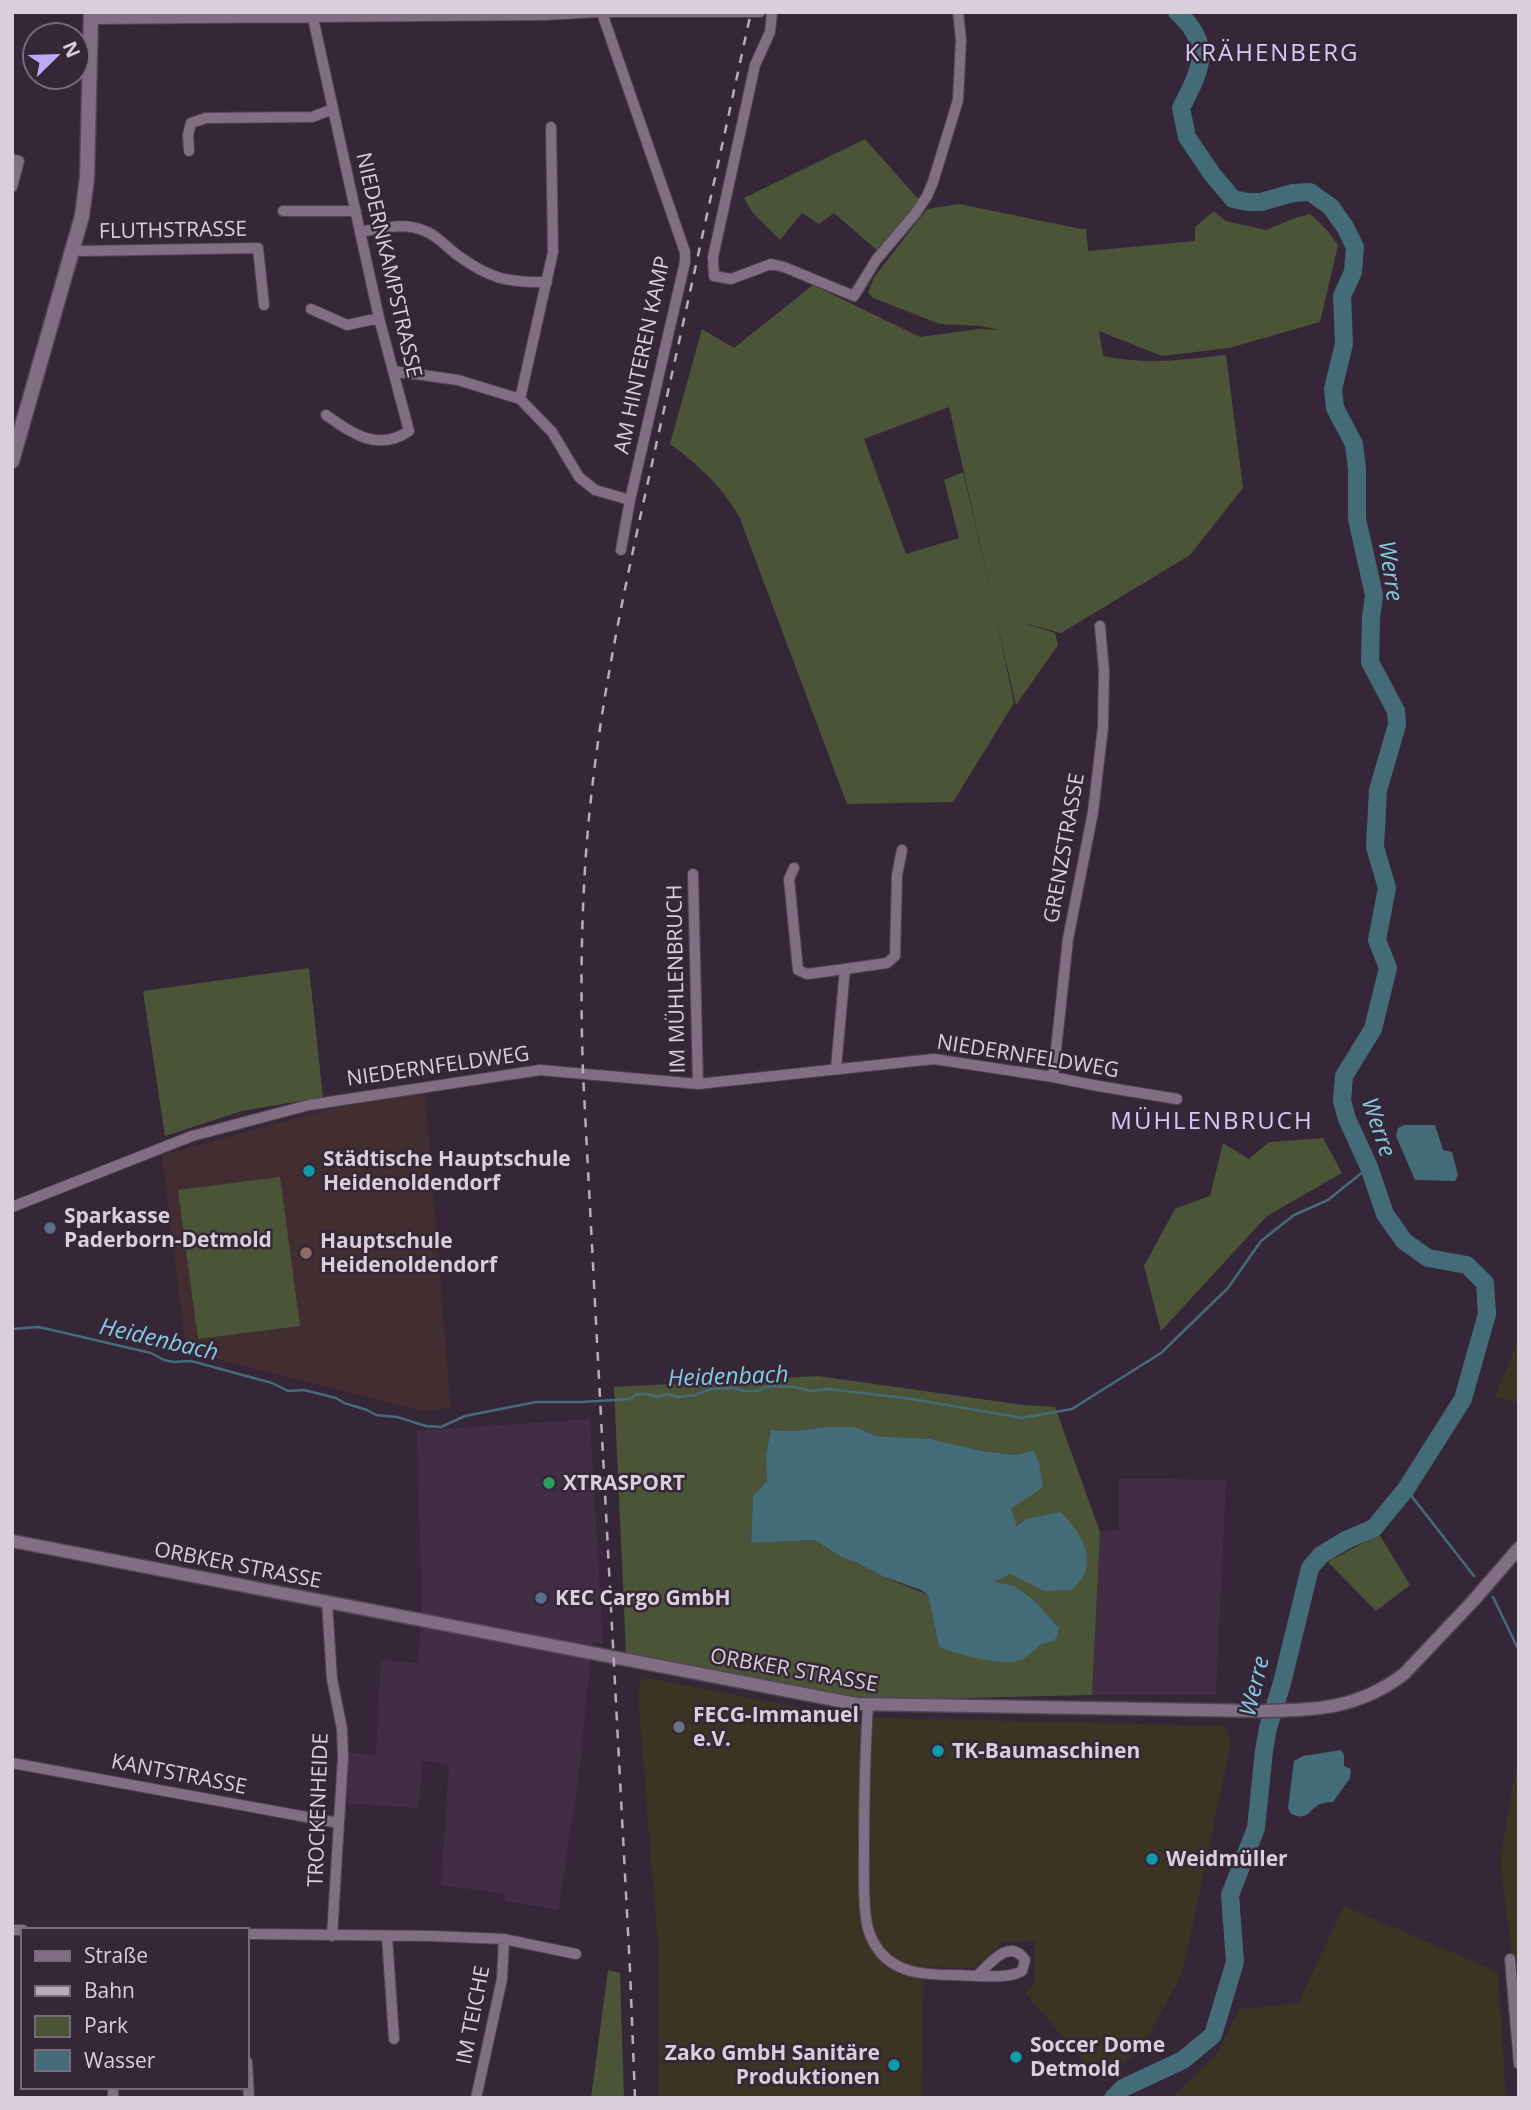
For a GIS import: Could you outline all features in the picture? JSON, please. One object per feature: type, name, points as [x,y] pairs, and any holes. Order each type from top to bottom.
[{"type":"main road","points":[[12,461],[82,216],[87,178],[91,15]]},
{"type":"street","points":[[91,15],[313,18],[598,12],[760,12]]},
{"type":"street","name":"AM HINTEREN KAMP","points":[[598,12],[685,251],[685,262],[621,550]]},
{"type":"street","points":[[772,12],[769,32],[755,65],[713,257],[714,276],[731,279],[771,264],[854,296],[876,260],[928,196],[958,100],[961,40],[958,12]]},
{"type":"street","name":"NIEDERNKAMPSTRASSE","points":[[313,18],[360,232],[409,431],[400,437],[372,441],[350,432],[326,415]]},
{"type":"street","points":[[189,151],[188,135],[191,123],[206,118],[313,117],[333,109]]},
{"type":"street","points":[[520,399],[553,252],[551,127]]},
{"type":"street","points":[[12,187],[16,160]]},
{"type":"street","points":[[283,211],[356,211]]},
{"type":"street","points":[[360,232],[393,226],[426,231],[472,266],[497,278],[524,283],[547,282]]},
{"type":"street","name":"FLUTHSTRASSE","points":[[73,249],[258,248],[264,305]]},
{"type":"street","points":[[311,309],[347,325],[380,318]]},
{"type":"street","points":[[393,371],[458,380],[520,399],[552,432],[579,477],[595,490],[630,500]]},
{"type":"street","name":"GRENZSTRASSE","points":[[1053,1077],[1068,939],[1093,813],[1103,727],[1104,671],[1100,626]]},
{"type":"street","points":[[794,868],[789,879],[798,970],[807,975],[887,963],[895,956],[897,875],[902,850]]},
{"type":"street","name":"IM MÜHLENBRUCH","points":[[693,873],[698,1084]]},
{"type":"street","points":[[836,1068],[845,969]]},
{"type":"street","name":"NIEDERNFELDWEG","points":[[12,1207],[192,1136],[314,1104],[540,1070],[698,1084],[934,1059],[1177,1099]]},
{"type":"street","name":"ORBKER STRASSE","points":[[12,1541],[842,1702],[868,1705],[1261,1711],[1332,1707],[1354,1701],[1392,1683],[1447,1629],[1519,1548]]},
{"type":"street","name":"TROCKENHEIDE","points":[[327,1602],[332,1679],[342,1729],[343,1757],[332,1936]]},
{"type":"street","points":[[868,1705],[864,1891],[870,1935],[888,1960],[911,1972],[933,1975],[979,1974]]},
{"type":"street","name":"KANTSTRASSE","points":[[12,1763],[339,1824]]},
{"type":"street","points":[[248,1934],[504,1939],[576,1954]]},
{"type":"street","points":[[387,1936],[394,2039]]},
{"type":"street","name":"IM TEICHE","points":[[475,2098],[502,1979],[504,1939]]},
{"type":"street","points":[[1510,1959],[1519,2064]]},
{"type":"street","points":[[248,2080],[249,2098]]},
{"type":"shaded area","name":"Hauptschule Heidenoldendorf","points":[[425,1093],[451,1408],[422,1411],[186,1351],[162,1155],[330,1109]]},
{"type":"shaded area","points":[[1519,1339],[1519,1403],[1495,1396]]},
{"type":"shaded area","points":[[590,1419],[603,1643],[593,1642],[592,1645],[578,1783],[558,1910],[505,1901],[505,1894],[441,1885],[449,1764],[422,1761],[419,1808],[345,1803],[348,1753],[376,1755],[381,1660],[418,1663],[422,1611],[417,1431]]},
{"type":"shaded area","points":[[1119,1478],[1226,1480],[1216,1695],[1092,1695],[1100,1532],[1119,1530]]},
{"type":"shaded area","points":[[643,1677],[850,1717],[1226,1726],[1231,1743],[1183,1972],[1145,2042],[1102,2082],[1025,1993],[1035,1983],[1035,1941],[1004,1942],[973,1968],[924,1967],[922,2098],[659,2098],[659,1957],[639,1712],[639,1686]]},
{"type":"shaded area","points":[[1515,1773],[1519,1773],[1519,2009],[1500,1863]]},
{"type":"shaded area","points":[[1344,1906],[1498,1972],[1506,2098],[1172,2098],[1216,2055],[1239,2009],[1298,2003]]},
{"type":"green space","points":[[865,139],[920,201],[877,250],[834,213],[819,224],[802,213],[780,240],[753,213],[744,198]]},
{"type":"green space","points":[[959,204],[1086,229],[1088,251],[1195,241],[1195,227],[1214,211],[1226,221],[1266,230],[1310,214],[1338,245],[1320,322],[1229,348],[1162,356],[1099,331],[1103,356],[1150,361],[1226,355],[1243,488],[1190,555],[1061,633],[1021,622],[1055,633],[1058,645],[1016,705],[996,618],[1014,703],[953,802],[847,804],[739,516],[708,476],[670,444],[702,329],[734,348],[813,285],[920,337],[979,329],[1000,330],[940,324],[873,298],[868,292],[875,276],[927,209]],"holes":[[[949,407],[995,609],[963,472],[944,480],[959,538],[906,554],[864,439]]]},
{"type":"green space","points":[[309,968],[323,1097],[242,1111],[165,1136],[143,991]]},
{"type":"green space","points":[[1323,1138],[1342,1173],[1267,1216],[1161,1331],[1144,1266],[1175,1209],[1210,1196],[1223,1143],[1249,1159],[1269,1142]]},
{"type":"green space","points":[[280,1177],[300,1326],[198,1339],[178,1190]]},
{"type":"green space","points":[[818,1376],[1055,1407],[1100,1532],[1092,1695],[869,1700],[626,1653],[614,1387]],"holes":[[[856,1427],[877,1436],[931,1439],[982,1451],[1016,1455],[1034,1450],[1010,1510],[1017,1526],[1026,1519],[1010,1574],[993,1582],[1036,1602],[1059,1628],[1048,1641],[1019,1661],[939,1647],[928,1595],[843,1558],[814,1540],[751,1543],[753,1496],[767,1481],[771,1430]]]},
{"type":"green space","points":[[1379,1534],[1410,1585],[1376,1611],[1328,1562]]},
{"type":"green space","points":[[608,1970],[620,1973],[624,2098],[591,2098]]},
{"type":"water","points":[[1404,1125],[1435,1125],[1443,1150],[1452,1152],[1458,1175],[1455,1181],[1415,1180],[1396,1136],[1398,1128]]},
{"type":"water","points":[[856,1427],[877,1436],[931,1439],[982,1451],[1016,1455],[1034,1450],[1043,1487],[1011,1509],[1017,1526],[1026,1519],[1061,1512],[1085,1547],[1087,1563],[1084,1574],[1072,1590],[1044,1591],[1010,1574],[994,1582],[1014,1586],[1036,1602],[1059,1628],[1057,1637],[1025,1658],[1013,1662],[992,1661],[957,1653],[939,1647],[928,1595],[921,1590],[843,1558],[814,1540],[751,1543],[753,1496],[767,1481],[766,1456],[771,1430],[794,1431]]},
{"type":"water","points":[[1341,1750],[1344,1766],[1351,1769],[1350,1778],[1333,1802],[1320,1804],[1305,1816],[1291,1814],[1288,1808],[1294,1761],[1303,1756]]},
{"type":"waterway","name":"Werre","points":[[1113,2098],[1123,2088],[1183,2060],[1213,2035],[1235,1962],[1230,1895],[1256,1828],[1268,1728],[1282,1683],[1310,1568],[1321,1555],[1374,1528],[1406,1489],[1463,1399],[1487,1314],[1485,1283],[1467,1265],[1428,1258],[1404,1241],[1385,1214],[1342,1101],[1344,1076],[1373,1029],[1388,968],[1377,940],[1387,888],[1375,847],[1378,790],[1397,725],[1396,711],[1370,662],[1374,595],[1357,519],[1354,444],[1335,408],[1333,389],[1344,344],[1342,296],[1353,272],[1355,247],[1331,207],[1310,192],[1248,202],[1233,199],[1212,174],[1187,137],[1181,108],[1198,69],[1200,47],[1189,24],[1177,12]]},
{"type":"waterway","name":"Heidenbach","points":[[12,1329],[39,1327],[151,1353],[164,1360],[191,1361],[272,1383],[288,1391],[304,1390],[336,1398],[376,1415],[397,1417],[426,1426],[441,1427],[465,1416],[536,1402],[630,1399],[637,1394],[658,1397],[667,1394],[677,1397],[695,1395],[711,1389],[757,1391],[768,1386],[795,1387],[810,1391],[828,1389],[912,1399],[1022,1418],[1072,1409],[1161,1353],[1228,1288],[1261,1241],[1294,1215],[1328,1200],[1369,1167]]},
{"type":"waterway","points":[[1406,1489],[1474,1576]]},
{"type":"waterway","points":[[1493,1597],[1519,1651]]},
{"type":"railway","points":[[635,2098],[583,1074],[583,901],[591,798],[619,618],[751,12]]},
{"type":"place","name":"Städtische Hauptschule Heidenoldendorf","points":[[309,1171]]},
{"type":"place","name":"Sparkasse Paderborn-Detmold","points":[[50,1228]]},
{"type":"place","name":"Hauptschule Heidenoldendorf","points":[[306,1253]]},
{"type":"place","name":"XTRASPORT","points":[[549,1483]]},
{"type":"place","name":"KEC Cargo GmbH","points":[[541,1598]]},
{"type":"place","name":"FECG-Immanuel e.V.","points":[[679,1727]]},
{"type":"place","name":"TK-Baumaschinen","points":[[938,1751]]},
{"type":"place","name":"Weidmüller","points":[[1152,1859]]},
{"type":"place","name":"Soccer Dome Detmold","points":[[1016,2057]]},
{"type":"place","name":"Zako GmbH Sanitäre Produktionen","points":[[894,2065]]},
{"type":"district","name":"KRÄHENBERG","points":[[1272,53]]},
{"type":"district","name":"MÜHLENBRUCH","points":[[1212,1121]]}]
